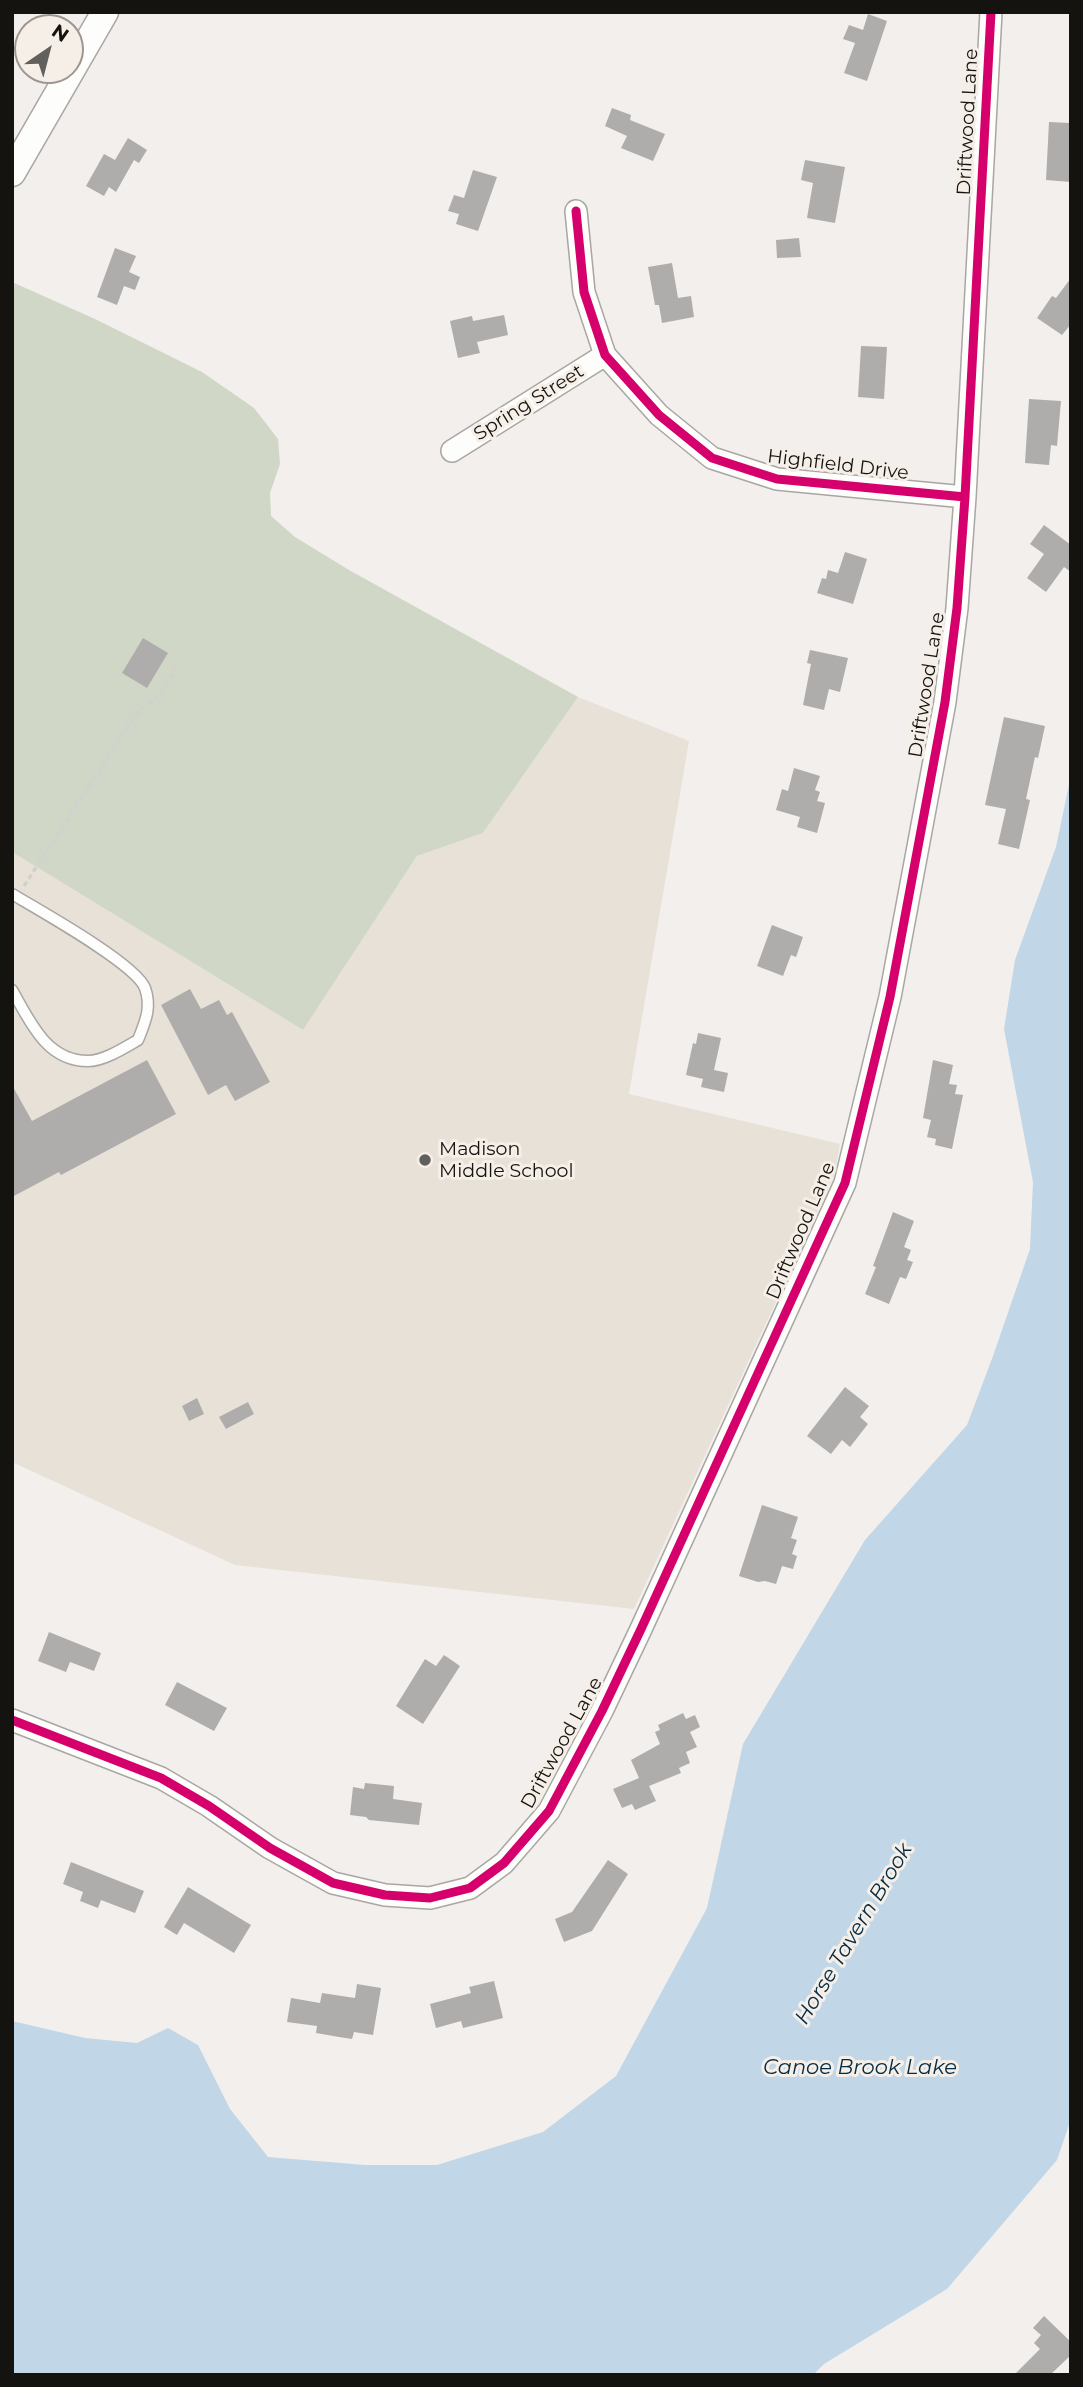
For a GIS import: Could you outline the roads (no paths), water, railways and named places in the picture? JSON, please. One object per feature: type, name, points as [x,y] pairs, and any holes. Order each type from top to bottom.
[{"type":"street","points":[[12,173],[105,12]]},
{"type":"street","name":"Driftwood Lane","points":[[12,1720],[161,1778],[209,1806],[270,1848],[333,1883],[385,1895],[430,1898],[470,1888],[504,1863],[548,1811],[641,1629],[845,1183],[890,997],[945,702],[957,608],[991,12]]},
{"type":"street","name":"Highfield Drive","points":[[576,211],[584,292],[605,355],[659,415],[712,458],[777,479],[965,497]]},
{"type":"street","name":"Spring Street","points":[[452,451],[605,355]]},
{"type":"lane","points":[[12,990],[42,1041],[63,1056],[89,1061],[138,1040],[149,1012],[144,986],[127,965],[14,896]]},
{"type":"water","name":"Canoe Brook Lake","points":[[1071,775],[1071,2119],[1057,2160],[947,2289],[824,2364],[813,2375],[12,2375],[12,2021],[85,2038],[137,2043],[168,2028],[198,2045],[230,2109],[268,2157],[365,2165],[437,2165],[543,2132],[616,2076],[707,1908],[743,1744],[865,1540],[967,1425],[993,1356],[1030,1249],[1033,1182],[1004,1029],[1015,960],[1056,847]]},
{"type":"place","name":"Madison Middle School","points":[[425,1160]]},
{"type":"water label","name":"Horse Tavern Brook","points":[[854,1934]]}]
